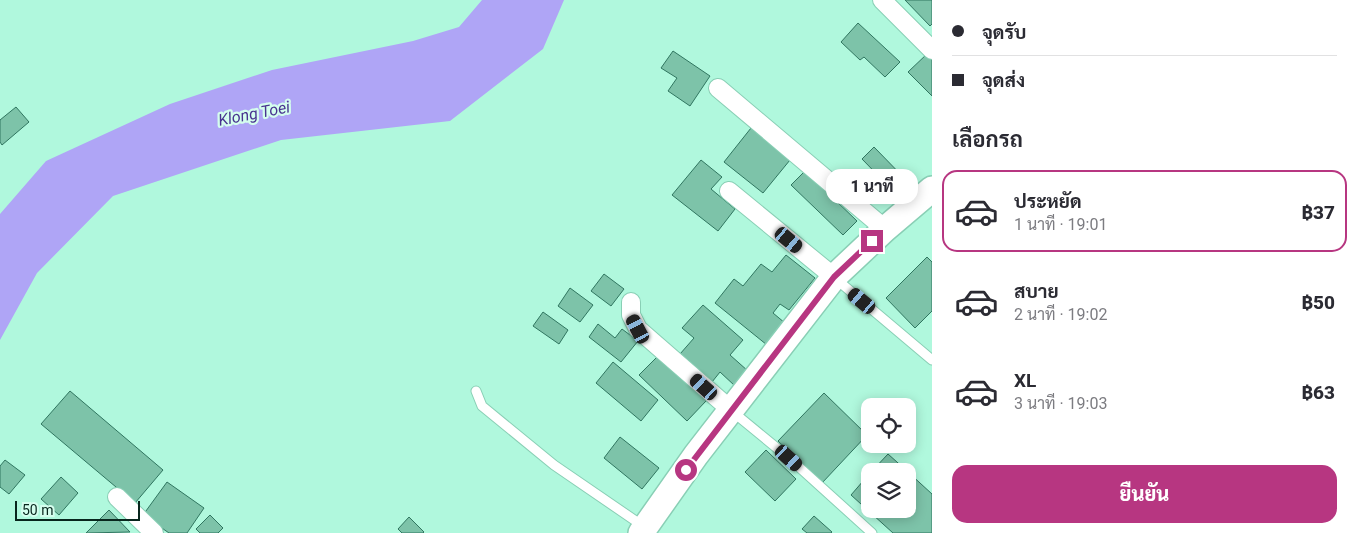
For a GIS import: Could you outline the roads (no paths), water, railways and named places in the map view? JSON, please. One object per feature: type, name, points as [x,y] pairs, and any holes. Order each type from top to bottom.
[{"type":"street","points":[[882,0],[932,50]]},
{"type":"street","points":[[718,88],[885,229]]},
{"type":"street","points":[[643,530],[731,410],[834,277],[885,229],[932,189]]},
{"type":"street","points":[[729,191],[834,277]]},
{"type":"street","points":[[631,302],[631,315],[638,329],[731,410]]},
{"type":"street","points":[[116,497],[154,533]]},
{"type":"lane","points":[[834,277],[932,360]]},
{"type":"lane","points":[[476,391],[482,406],[554,465],[643,530]]},
{"type":"lane","points":[[731,410],[789,458],[872,533]]},
{"type":"water","name":"Klong Toei","points":[[482,0],[564,0],[543,49],[450,121],[281,140],[113,196],[37,273],[0,340],[0,214],[46,161],[170,104],[272,70],[413,41],[459,27]]}]
